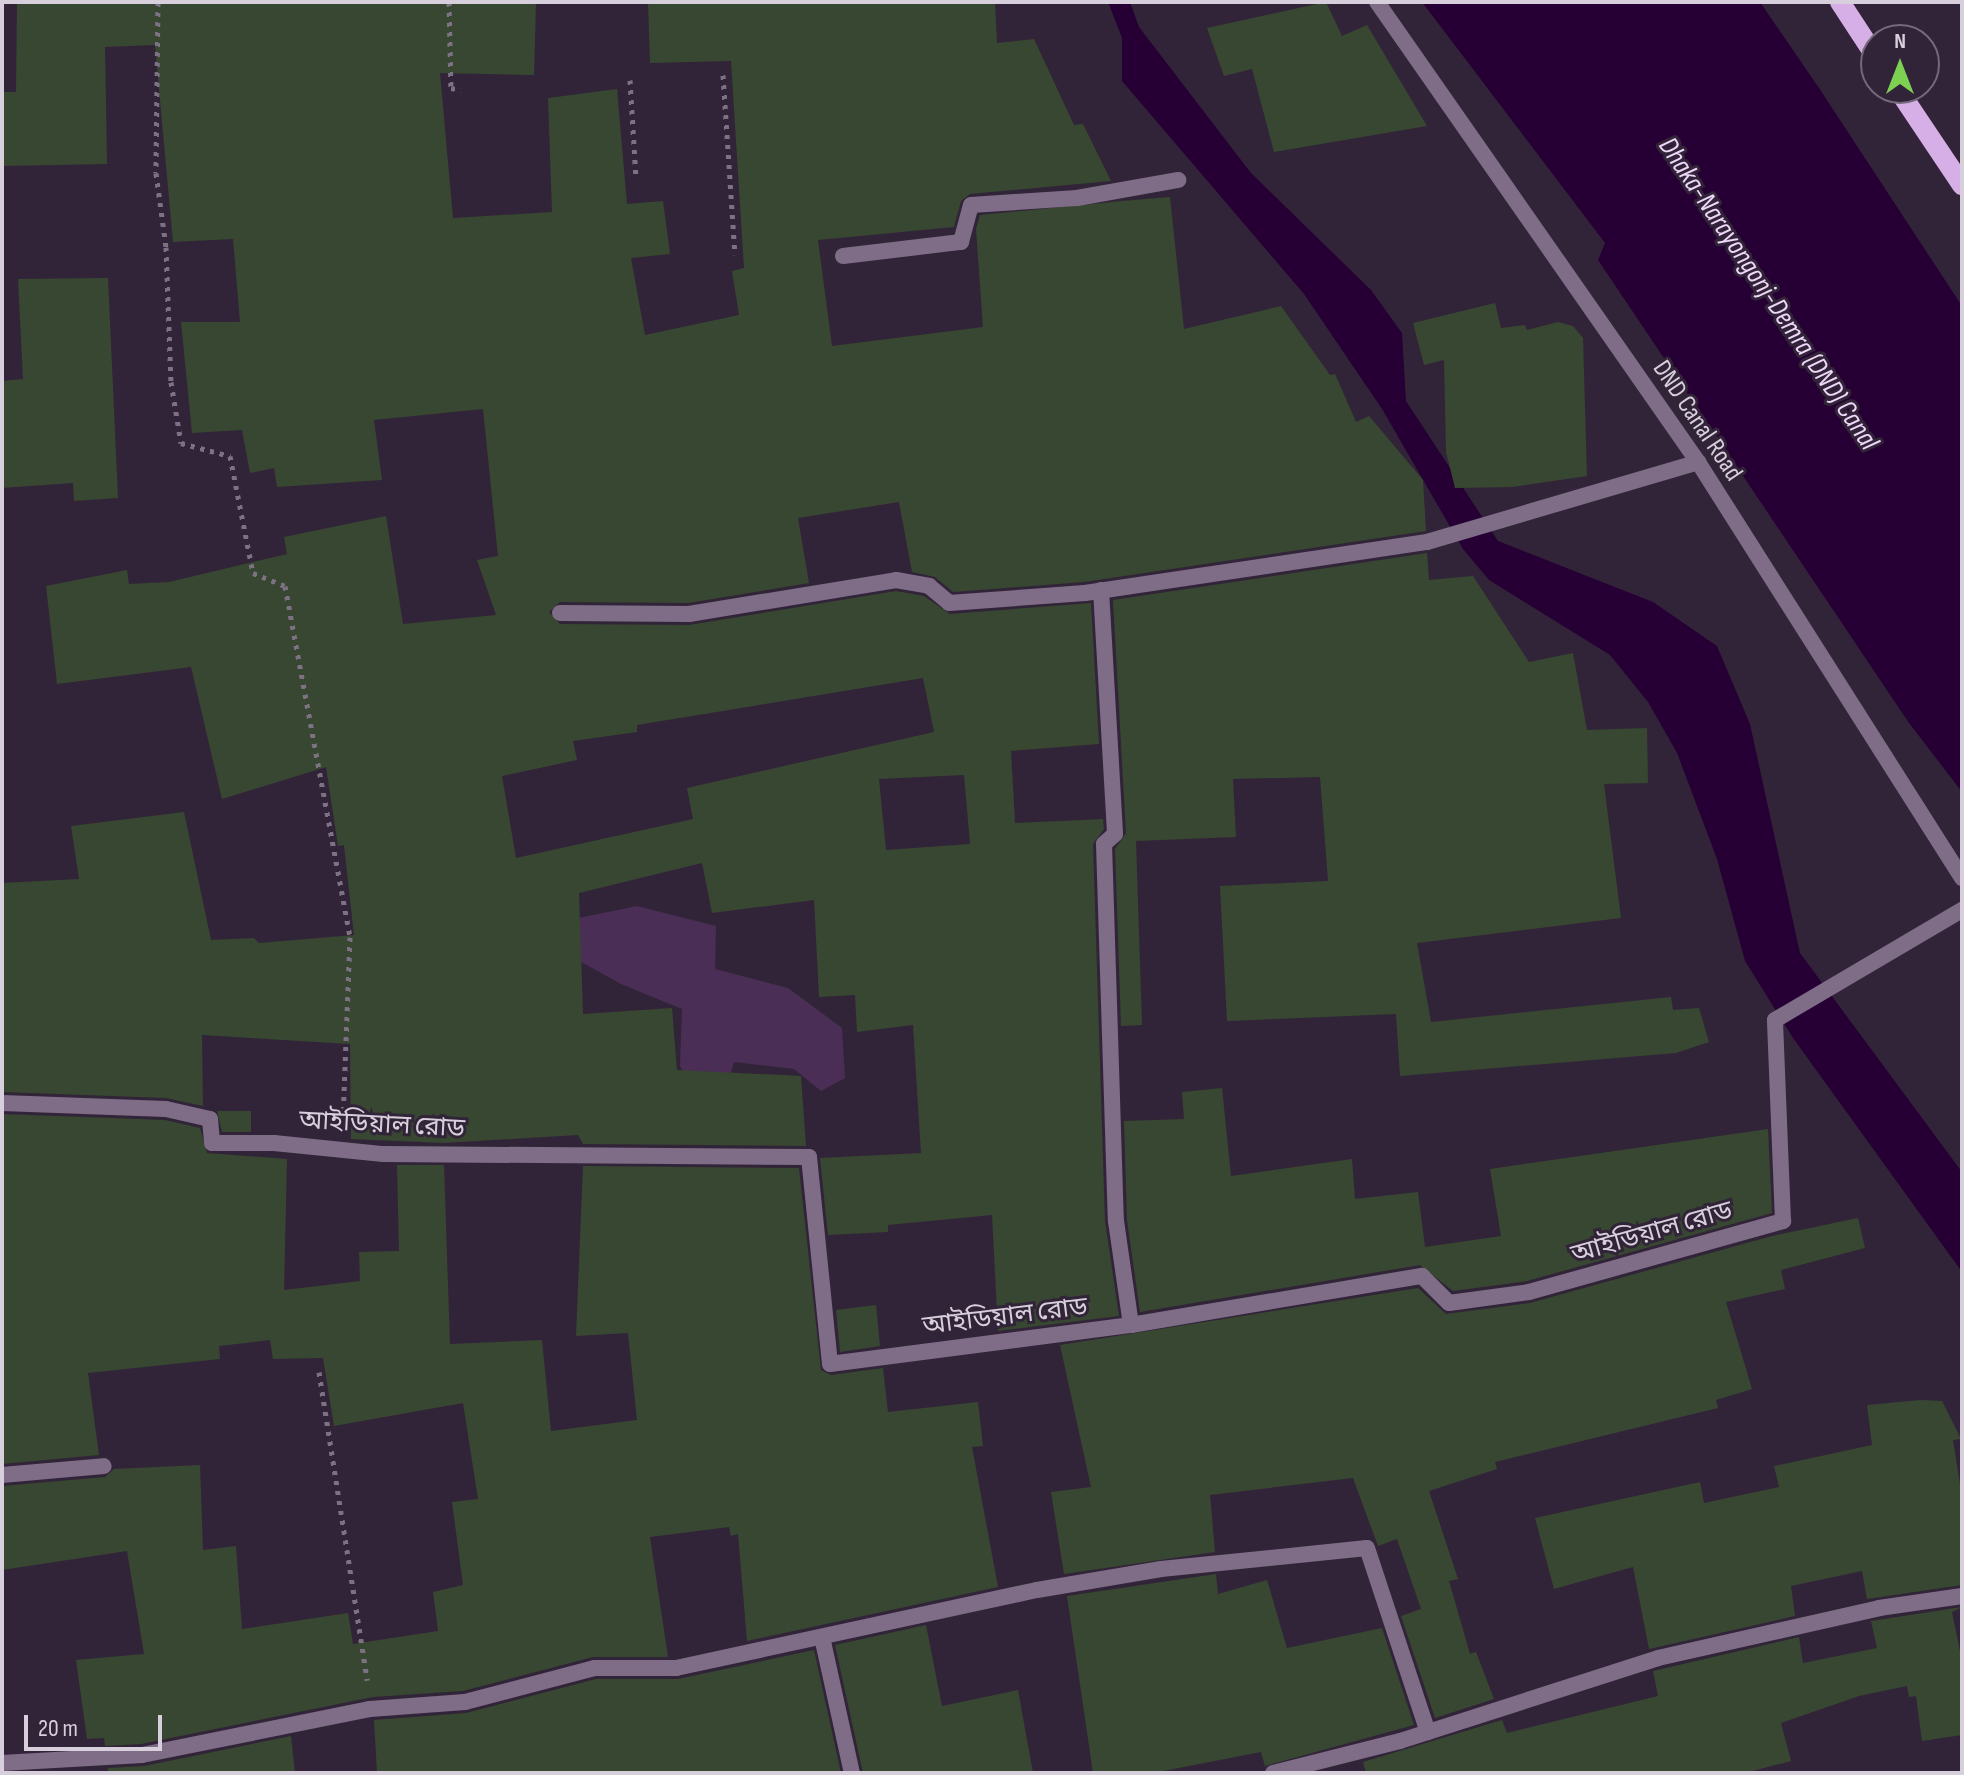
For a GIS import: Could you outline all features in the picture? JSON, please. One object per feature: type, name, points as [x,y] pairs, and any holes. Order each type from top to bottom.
[{"type":"main road","points":[[1840,2],[1860,33]]},
{"type":"main road","points":[[1908,104],[1962,185]]},
{"type":"street","name":"DND Canal Road","points":[[1377,2],[1698,462],[1962,878]]},
{"type":"street","points":[[843,256],[961,242],[971,205],[1077,198],[1178,180]]},
{"type":"street","points":[[560,613],[689,614],[896,580],[929,586],[949,603],[1101,590],[1442,537],[1698,462]]},
{"type":"street","points":[[1101,590],[1115,834],[1104,844],[1116,1221],[1131,1325]]},
{"type":"street","name":"আইডিয়াল রোড","points":[[2,1103],[166,1109],[210,1119],[212,1143],[343,1150],[809,1157],[830,1364],[1131,1325],[1422,1276],[1449,1303],[1529,1292],[1783,1221],[1775,1020],[1962,910]]},
{"type":"street","points":[[2,1475],[104,1466]]},
{"type":"street","points":[[2,1763],[142,1755],[370,1709],[465,1702],[595,1668],[676,1668],[1161,1569],[1367,1548],[1428,1732]]},
{"type":"street","points":[[1273,1773],[1428,1732],[1658,1658],[1879,1608],[1962,1596]]},
{"type":"street","points":[[822,1637],[852,1773]]},
{"type":"path","points":[[158,2],[156,173],[166,247],[171,382],[181,443],[230,456],[253,573],[285,586],[350,937],[343,1150]]},
{"type":"path","points":[[449,2],[451,88],[461,90]]},
{"type":"path","points":[[723,75],[735,255]]},
{"type":"path","points":[[630,80],[636,179]]},
{"type":"path","points":[[319,1372],[370,1709]]},
{"type":"shaded area","points":[[637,906],[716,926],[715,969],[788,988],[842,1028],[845,1078],[821,1091],[794,1069],[734,1062],[724,1096],[697,1098],[680,1066],[682,1009],[621,984],[556,948],[574,919]]},
{"type":"water","points":[[1108,2],[1130,2],[1139,27],[1251,173],[1371,290],[1402,333],[1406,401],[1498,541],[1653,602],[1717,646],[1750,724],[1800,953],[1962,1172],[1962,1272],[1793,1038],[1745,961],[1717,859],[1677,753],[1648,702],[1610,655],[1489,580],[1463,549],[1382,409],[1304,294],[1122,81],[1122,38]]},
{"type":"water","name":"Dhaka-Narayongonj-Demra (DND) Canal","points":[[1422,2],[1760,2],[1819,88],[1962,306],[1962,792],[1909,723],[1598,260],[1605,243]]},
{"type":"building","points":[[17,2],[536,2],[534,75],[440,73],[453,218],[552,212],[548,98],[617,89],[627,204],[663,201],[670,254],[631,258],[645,335],[739,315],[732,271],[744,268],[731,61],[650,63],[648,2],[995,2],[997,43],[1034,39],[1074,125],[1083,124],[1111,181],[970,194],[961,201],[954,227],[818,240],[832,346],[983,327],[976,229],[980,215],[1122,201],[1170,197],[1184,329],[1281,306],[1330,375],[1335,374],[1356,422],[1369,416],[1423,480],[1426,531],[1084,582],[953,592],[935,577],[912,572],[899,502],[798,518],[809,583],[688,603],[560,602],[549,612],[560,624],[689,625],[896,591],[924,596],[950,614],[1091,603],[1099,744],[1011,751],[1015,823],[1103,819],[1104,829],[1093,844],[1105,1221],[1119,1316],[998,1331],[992,1215],[888,1225],[888,1232],[828,1235],[820,1158],[921,1153],[913,1025],[857,1032],[855,995],[819,997],[814,900],[712,913],[702,863],[579,893],[583,1014],[672,1008],[677,1070],[801,1076],[806,1146],[583,1144],[578,1135],[443,1143],[351,1139],[350,1044],[202,1035],[203,1106],[166,1098],[2,1092],[2,883],[79,879],[71,826],[184,812],[211,940],[254,938],[259,943],[354,935],[344,845],[338,846],[326,767],[222,799],[191,667],[57,684],[46,586],[127,570],[129,584],[169,582],[287,554],[284,537],[386,516],[403,624],[496,615],[477,560],[498,556],[483,409],[374,420],[382,480],[277,487],[274,468],[250,473],[242,430],[192,433],[181,322],[240,322],[233,239],[173,242],[155,45],[105,47],[107,164],[2,166],[2,92],[16,92]],"holes":[[[923,678],[934,732],[687,788],[693,819],[516,858],[502,776],[577,760],[573,741],[637,732],[637,725]],[[964,775],[970,844],[886,850],[879,779]]]},
{"type":"building","points":[[1326,2],[1342,36],[1367,25],[1427,126],[1274,152],[1252,69],[1224,76],[1207,28]]},
{"type":"building","points":[[108,278],[118,498],[74,501],[73,483],[2,488],[2,381],[23,379],[18,279]]},
{"type":"building","points":[[1495,303],[1501,328],[1525,325],[1527,330],[1558,322],[1573,326],[1583,338],[1587,476],[1512,487],[1455,488],[1446,452],[1444,360],[1424,365],[1413,323]]},
{"type":"building","points":[[1427,553],[1429,580],[1473,576],[1529,662],[1573,653],[1587,730],[1647,728],[1648,783],[1604,784],[1621,918],[1417,943],[1431,1022],[1671,997],[1673,1010],[1699,1008],[1709,1042],[1676,1053],[1400,1076],[1396,1014],[1227,1021],[1220,886],[1328,881],[1320,777],[1233,779],[1236,837],[1136,841],[1142,1025],[1121,1026],[1115,849],[1126,833],[1113,600]]},
{"type":"building","points":[[1222,1088],[1231,1176],[1352,1159],[1355,1199],[1418,1192],[1425,1247],[1501,1236],[1490,1169],[1768,1129],[1772,1213],[1527,1281],[1453,1291],[1420,1265],[1140,1312],[1127,1220],[1124,1121],[1184,1119],[1182,1092]]},
{"type":"building","points":[[217,1111],[251,1111],[251,1132],[222,1132]]},
{"type":"building","points":[[2,1114],[165,1120],[200,1128],[207,1153],[287,1159],[284,1290],[360,1281],[359,1252],[399,1251],[397,1165],[444,1165],[450,1344],[542,1340],[551,1431],[637,1420],[628,1333],[576,1336],[583,1166],[799,1168],[821,1370],[831,1375],[883,1368],[888,1412],[978,1402],[983,1446],[972,1447],[998,1587],[747,1641],[738,1534],[731,1536],[729,1527],[650,1537],[668,1657],[593,1657],[463,1691],[373,1697],[141,1744],[105,1746],[104,1738],[87,1739],[76,1660],[144,1654],[127,1551],[2,1570],[2,1486],[105,1477],[114,1469],[200,1465],[203,1550],[236,1546],[242,1629],[348,1613],[353,1644],[438,1631],[433,1592],[463,1585],[452,1502],[478,1499],[463,1403],[334,1426],[323,1358],[273,1359],[270,1340],[219,1346],[220,1359],[88,1373],[99,1455],[2,1464]]},
{"type":"building","points":[[1858,1218],[1865,1248],[1781,1270],[1785,1289],[1726,1302],[1752,1389],[1716,1400],[1718,1408],[1495,1462],[1497,1469],[1429,1491],[1458,1579],[1449,1581],[1470,1654],[1476,1652],[1494,1699],[1435,1718],[1401,1616],[1421,1609],[1397,1539],[1378,1546],[1353,1478],[1210,1495],[1215,1552],[1064,1574],[1051,1492],[1091,1487],[1060,1345],[1418,1288],[1446,1314],[1530,1303],[1772,1236]]},
{"type":"building","points":[[876,1305],[880,1346],[840,1352],[836,1310]]},
{"type":"building","points":[[1942,1401],[1961,1439],[1953,1440],[1962,1497],[1962,1585],[1867,1599],[1862,1571],[1791,1586],[1795,1616],[1649,1649],[1633,1567],[1554,1589],[1535,1518],[1700,1482],[1704,1503],[1779,1487],[1774,1466],[1872,1445],[1867,1405]]},
{"type":"building","points":[[1216,1574],[1218,1594],[1267,1580],[1287,1648],[1382,1628],[1414,1725],[1265,1766],[1261,1752],[1153,1773],[1093,1773],[1067,1596]]},
{"type":"building","points":[[1962,1607],[1952,1612],[1962,1661],[1962,1735],[1922,1741],[1916,1696],[1909,1697],[1907,1686],[1859,1696],[1781,1723],[1791,1761],[1745,1773],[1366,1773],[1363,1762],[1502,1720],[1507,1733],[1658,1696],[1653,1671],[1799,1637],[1803,1663],[1877,1648],[1871,1621]]},
{"type":"building","points":[[926,1625],[942,1706],[1018,1690],[1033,1773],[863,1773],[835,1645]]},
{"type":"building","points":[[814,1650],[841,1773],[377,1773],[374,1720],[466,1713],[596,1679],[678,1679]]},
{"type":"building","points":[[291,1736],[295,1773],[108,1773],[108,1768],[144,1766]]}]
